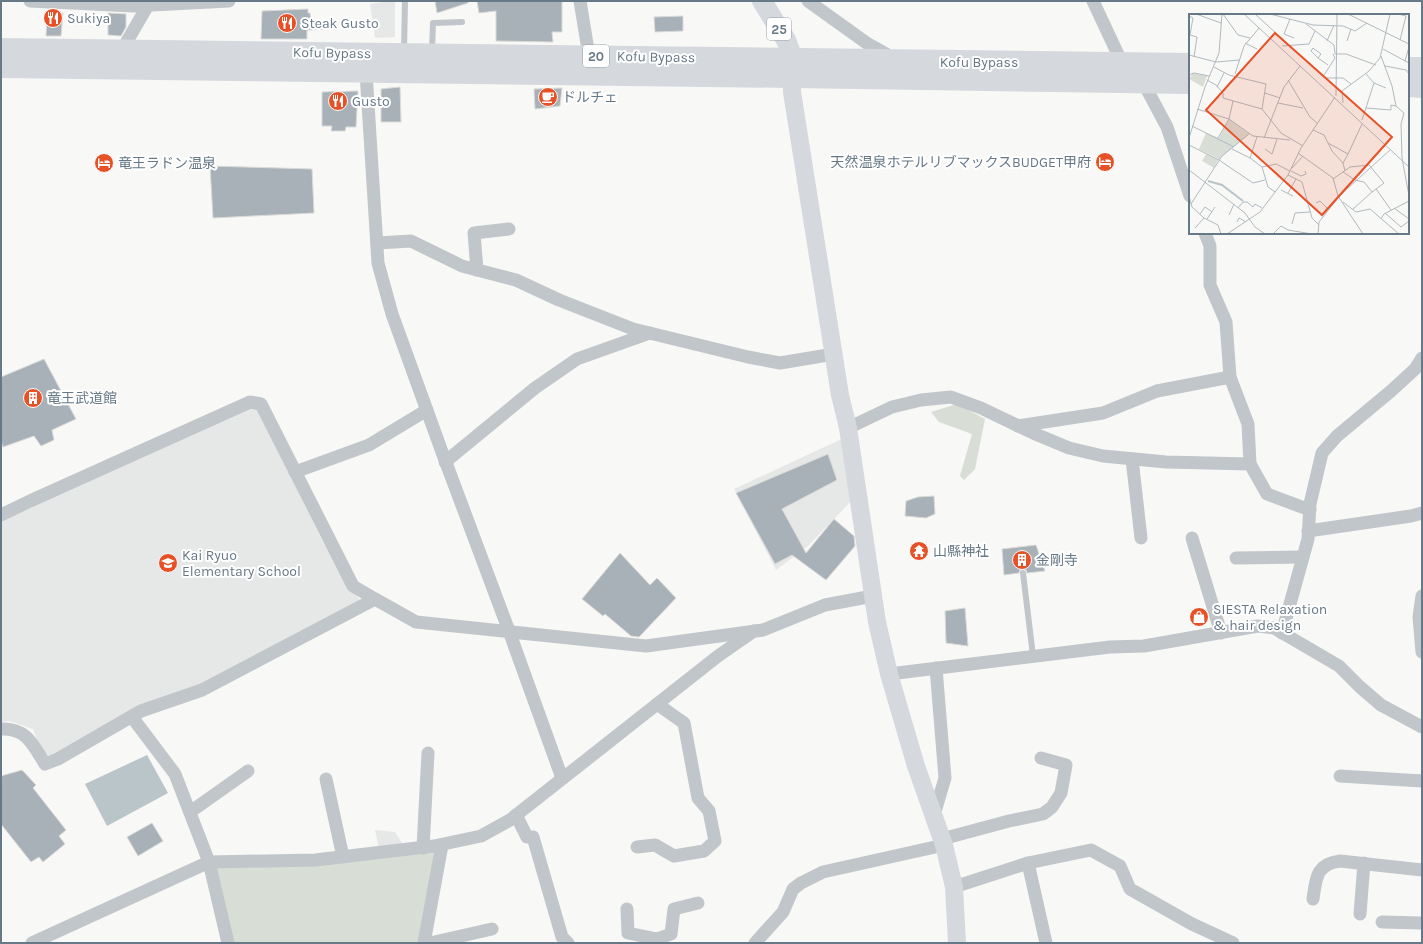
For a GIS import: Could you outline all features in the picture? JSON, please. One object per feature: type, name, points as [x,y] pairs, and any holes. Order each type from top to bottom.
[{"type":"highway","name":"Kofu Bypass","points":[[1,49],[589,56],[792,68],[1189,83]]},
{"type":"highway","name":"Kofu Bypass","points":[[1,68],[366,72],[792,68],[889,61],[1189,64]]},
{"type":"highway","points":[[1409,68],[1422,68]]},
{"type":"highway","points":[[1409,86],[1422,87]]},
{"type":"main road","name":"25","points":[[762,1],[786,40],[792,68]]},
{"type":"street","points":[[30,1],[76,2],[133,6],[151,3],[229,1]]},
{"type":"street","points":[[580,1],[589,56]]},
{"type":"street","points":[[808,1],[868,44],[886,54],[889,61]]},
{"type":"street","points":[[1093,1],[1122,63]]},
{"type":"street","points":[[122,50],[151,3]]},
{"type":"street","points":[[792,68],[792,92],[840,395],[848,428],[877,622],[889,674],[916,766],[943,842],[954,887],[957,943]]},
{"type":"street","points":[[366,72],[378,263],[392,314],[562,778]]},
{"type":"street","points":[[1142,82],[1167,127],[1189,193]]},
{"type":"street","points":[[477,270],[474,233],[509,229]]},
{"type":"street","points":[[1205,234],[1210,246],[1210,285],[1226,322],[1230,377],[1248,424],[1250,464],[1267,494],[1310,510]]},
{"type":"street","points":[[377,243],[411,241],[462,266],[516,280],[559,300],[633,329],[748,358],[780,363],[834,354]]},
{"type":"street","points":[[445,462],[535,388],[577,360],[650,333]]},
{"type":"street","points":[[1282,633],[1308,539],[1310,504],[1322,453],[1336,436],[1391,392],[1415,369],[1422,358]]},
{"type":"street","points":[[1018,426],[1103,413],[1157,391],[1230,377]]},
{"type":"street","points":[[848,428],[892,407],[921,400],[951,397],[981,408],[1033,434],[1069,448],[1103,456],[1166,462],[1250,464]]},
{"type":"street","points":[[1,515],[250,402],[261,404],[353,586],[416,622],[646,646],[763,630],[825,605],[873,596]]},
{"type":"street","points":[[295,472],[369,445],[427,410]]},
{"type":"street","points":[[1132,459],[1141,538]]},
{"type":"street","points":[[1308,531],[1411,516],[1422,513]]},
{"type":"street","points":[[1192,538],[1221,633]]},
{"type":"street","points":[[1236,558],[1303,557]]},
{"type":"street","points":[[1422,596],[1420,617],[1422,652]]},
{"type":"street","points":[[1,729],[12,728],[29,739],[44,764],[58,759],[142,712],[202,690],[375,599]]},
{"type":"street","points":[[889,674],[1110,647],[1144,646],[1258,626],[1274,628],[1339,666],[1381,705],[1422,727]]},
{"type":"street","points":[[32,943],[209,862],[315,860],[422,848],[481,836],[516,815],[718,656],[754,631]]},
{"type":"street","points":[[934,816],[945,778],[936,668]]},
{"type":"street","points":[[637,847],[655,845],[674,856],[704,851],[715,841],[709,811],[698,798],[684,723],[657,704]]},
{"type":"street","points":[[132,717],[175,774],[209,862],[228,943]]},
{"type":"street","points":[[422,848],[428,753]]},
{"type":"street","points":[[755,943],[782,912],[793,890],[801,883],[823,872],[943,842],[1009,821],[1043,814],[1052,807],[1061,793],[1066,765],[1041,758]]},
{"type":"street","points":[[190,812],[248,771]]},
{"type":"street","points":[[1340,776],[1422,781]]},
{"type":"street","points":[[326,779],[343,857]]},
{"type":"street","points":[[516,815],[527,837],[533,837],[562,937],[568,943]]},
{"type":"street","points":[[424,943],[442,845]]},
{"type":"street","points":[[954,887],[1028,863],[1091,850],[1120,866],[1130,889],[1192,924],[1233,943]]},
{"type":"street","points":[[1313,899],[1315,880],[1320,870],[1329,862],[1340,861],[1422,870]]},
{"type":"street","points":[[1028,863],[1046,943]]},
{"type":"street","points":[[1360,914],[1364,864]]},
{"type":"street","points":[[627,909],[628,933],[657,941],[671,934],[674,910],[698,903]]},
{"type":"street","points":[[1382,922],[1422,922]]},
{"type":"street","points":[[430,943],[492,929]]},
{"type":"lane","points":[[404,54],[405,1]]},
{"type":"lane","points":[[432,54],[433,23],[462,22]]},
{"type":"lane","points":[[1023,573],[1033,656]]},
{"type":"shaded area","points":[[395,1],[395,37],[375,38],[370,4]]},
{"type":"shaded area","points":[[957,404],[985,419],[975,469],[964,480],[960,476],[972,434],[939,422],[931,412]]},
{"type":"shaded area","name":"Kai Ryuo Elementary School","points":[[256,406],[321,538],[349,588],[361,601],[195,687],[51,756],[42,753],[33,729],[9,721],[1,722],[1,519]]},
{"type":"shaded area","points":[[846,437],[858,494],[808,546],[776,570],[734,489]]},
{"type":"shaded area","points":[[147,755],[168,793],[107,826],[85,784]]},
{"type":"shaded area","points":[[375,830],[395,832],[402,843],[380,853]]},
{"type":"shaded area","points":[[439,848],[421,943],[231,943],[212,864]]},
{"type":"building","points":[[435,1],[468,1],[468,3],[437,13]]},
{"type":"building","points":[[477,1],[562,1],[562,32],[552,32],[553,42],[496,41],[496,11],[479,13]]},
{"type":"building","points":[[308,9],[311,21],[331,29],[307,30],[307,39],[261,39],[262,11]]},
{"type":"building","points":[[47,13],[63,13],[61,36],[46,36]]},
{"type":"building","points":[[108,13],[126,14],[126,27],[121,36],[108,35]]},
{"type":"building","points":[[683,16],[683,31],[655,32],[654,17]]},
{"type":"building","points":[[400,87],[401,122],[381,122],[381,89]]},
{"type":"building","name":"ドルチェ","points":[[562,88],[560,106],[535,109],[534,89]]},
{"type":"building","points":[[358,91],[356,127],[346,127],[345,131],[331,131],[332,126],[322,126],[322,92]]},
{"type":"building","points":[[210,166],[312,169],[314,213],[213,218]]},
{"type":"building","name":"竜王武道館","points":[[44,359],[76,419],[52,430],[54,440],[41,446],[34,436],[3,447],[1,441],[1,377]]},
{"type":"building","points":[[828,454],[837,480],[782,509],[806,553],[834,519],[854,536],[855,546],[826,580],[792,555],[775,564],[736,493]]},
{"type":"building","points":[[934,496],[935,514],[926,518],[905,516],[906,501],[918,497]]},
{"type":"building","name":"金剛寺","points":[[1036,545],[1045,571],[1027,573],[1026,570],[1023,569],[1020,570],[1019,573],[1004,575],[1002,549]]},
{"type":"building","points":[[620,553],[650,585],[657,578],[676,598],[639,637],[631,636],[605,614],[603,616],[582,599]]},
{"type":"building","points":[[965,608],[968,646],[946,643],[945,611]]},
{"type":"building","points":[[22,770],[36,785],[33,788],[66,830],[59,836],[65,844],[43,862],[39,857],[31,862],[1,824],[1,776]]},
{"type":"building","points":[[152,823],[163,841],[138,856],[127,837]]},
{"type":"place","name":"Sukiya","points":[[53,18]]},
{"type":"place","name":"Steak Gusto","points":[[287,23]]},
{"type":"place","name":"ドルチェ","points":[[548,97]]},
{"type":"place","name":"Gusto","points":[[338,101]]},
{"type":"place","name":"天然温泉ホテルリブマックスBUDGET甲府","points":[[1105,162]]},
{"type":"place","name":"竜王ラドン温泉","points":[[104,163]]},
{"type":"place","name":"竜王武道館","points":[[33,398]]},
{"type":"place","name":"山縣神社","points":[[919,551]]},
{"type":"place","name":"金剛寺","points":[[1022,560]]},
{"type":"place","name":"Kai Ryuo Elementary School","points":[[168,563]]},
{"type":"place","name":"SIESTA Relaxation & hair design","points":[[1199,617]]}]
